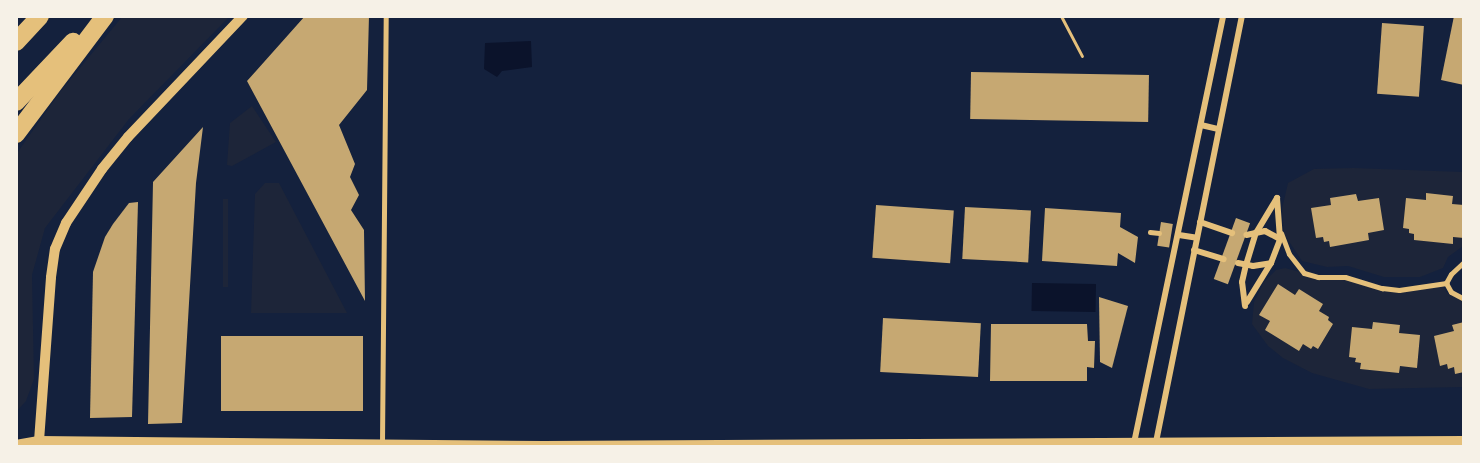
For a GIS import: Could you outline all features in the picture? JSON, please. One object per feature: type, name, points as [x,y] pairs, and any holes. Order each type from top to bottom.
[{"type":"highway","points":[[16,34],[39,16]]},
{"type":"highway","points":[[16,42],[39,16]]},
{"type":"highway","points":[[16,102],[97,16]]},
{"type":"highway","points":[[16,134],[105,16]]},
{"type":"street","points":[[37,444],[51,277],[56,249],[66,223],[102,169],[128,137],[243,16]]},
{"type":"street","points":[[1134,443],[1223,16]]},
{"type":"street","points":[[1156,442],[1242,16]]},
{"type":"street","points":[[1201,125],[1219,129]]},
{"type":"street","points":[[1277,198],[1280,232],[1280,239],[1271,262],[1249,295],[1245,306],[1242,282],[1246,265],[1256,233],[1277,198]]},
{"type":"street","points":[[1200,222],[1232,233]]},
{"type":"street","points":[[1246,235],[1270,232],[1280,239]]},
{"type":"street","points":[[1280,232],[1289,254],[1304,273],[1318,277],[1345,277],[1382,288],[1400,290],[1446,284]]},
{"type":"street","points":[[1179,235],[1197,238]]},
{"type":"street","points":[[1194,250],[1224,259]]},
{"type":"street","points":[[1238,263],[1263,266],[1271,262]]},
{"type":"street","points":[[1446,284],[1451,274],[1464,262]]},
{"type":"street","points":[[1446,284],[1451,292],[1464,298]]},
{"type":"street","points":[[16,445],[382,443],[544,446],[1109,445],[1156,442],[1313,444],[1464,441]]},
{"type":"lane","points":[[382,443],[386,16]]},
{"type":"lane","points":[[1150,232],[1159,233]]},
{"type":"lane","points":[[1171,235],[1179,235]]},
{"type":"path","points":[[1061,16],[1082,56]]},
{"type":"shaded area","points":[[122,17],[229,17],[129,119],[45,228],[32,275],[34,379],[26,401],[17,411],[17,153],[60,92]]},
{"type":"shaded area","points":[[531,41],[532,67],[502,71],[497,77],[484,69],[485,43]]},
{"type":"shaded area","points":[[252,106],[276,142],[232,166],[227,165],[230,123]]},
{"type":"shaded area","points":[[1314,169],[1463,172],[1463,246],[1448,257],[1443,268],[1420,277],[1384,277],[1348,266],[1327,267],[1302,261],[1284,234],[1282,209],[1288,183]]},
{"type":"shaded area","points":[[265,183],[279,183],[347,313],[251,313],[255,194]]},
{"type":"shaded area","points":[[223,199],[228,199],[228,287],[223,287]]},
{"type":"shaded area","points":[[1285,268],[1304,273],[1354,279],[1391,289],[1441,282],[1447,293],[1463,300],[1463,387],[1369,389],[1312,373],[1283,358],[1268,346],[1252,324],[1254,302],[1264,282],[1276,270]]},
{"type":"shaded area","points":[[1032,283],[1096,284],[1096,312],[1032,311]]},
{"type":"building","points":[[305,16],[369,16],[367,90],[339,125],[355,164],[350,177],[359,195],[351,210],[364,230],[365,301],[247,81]]},
{"type":"building","points":[[1454,16],[1464,16],[1464,85],[1441,80]]},
{"type":"building","points":[[1382,23],[1424,26],[1419,97],[1377,94]]},
{"type":"building","points":[[971,72],[1149,75],[1148,122],[970,119]]},
{"type":"building","points":[[203,127],[196,183],[182,423],[148,424],[153,182]]},
{"type":"building","points":[[1426,193],[1453,196],[1452,204],[1464,205],[1464,238],[1453,237],[1453,244],[1414,240],[1414,234],[1409,233],[1409,229],[1403,228],[1406,198],[1426,200]]},
{"type":"building","points":[[1356,194],[1358,201],[1379,198],[1384,230],[1368,233],[1369,240],[1330,247],[1329,241],[1324,242],[1323,237],[1316,238],[1311,208],[1331,205],[1330,198]]},
{"type":"building","points":[[138,202],[132,417],[90,418],[93,272],[105,237],[113,224],[129,203]]},
{"type":"building","points":[[876,205],[954,210],[950,263],[872,258]]},
{"type":"building","points":[[965,207],[1031,210],[1028,262],[962,259]]},
{"type":"building","points":[[1045,208],[1121,213],[1120,227],[1138,237],[1135,263],[1118,253],[1117,266],[1042,261]]},
{"type":"building","points":[[1236,218],[1250,223],[1228,284],[1214,279]]},
{"type":"building","points":[[1161,222],[1173,224],[1169,248],[1157,246]]},
{"type":"building","points":[[1278,284],[1295,295],[1299,289],[1323,304],[1319,311],[1329,317],[1328,320],[1333,324],[1318,349],[1313,346],[1311,349],[1303,344],[1299,351],[1265,330],[1270,321],[1259,315]]},
{"type":"building","points":[[1099,297],[1128,306],[1112,368],[1100,362]]},
{"type":"building","points":[[883,318],[981,323],[978,377],[880,372]]},
{"type":"building","points":[[1373,322],[1400,325],[1399,333],[1420,335],[1417,368],[1400,366],[1399,373],[1360,369],[1361,363],[1355,362],[1356,358],[1349,357],[1352,327],[1372,329]]},
{"type":"building","points":[[1464,322],[1464,372],[1455,374],[1454,367],[1448,369],[1447,364],[1440,366],[1434,336],[1454,331],[1452,325]]},
{"type":"building","points":[[991,324],[1087,324],[1088,341],[1095,341],[1094,368],[1087,367],[1087,381],[990,381]]},
{"type":"building","points":[[221,336],[363,336],[363,411],[221,411]]}]
